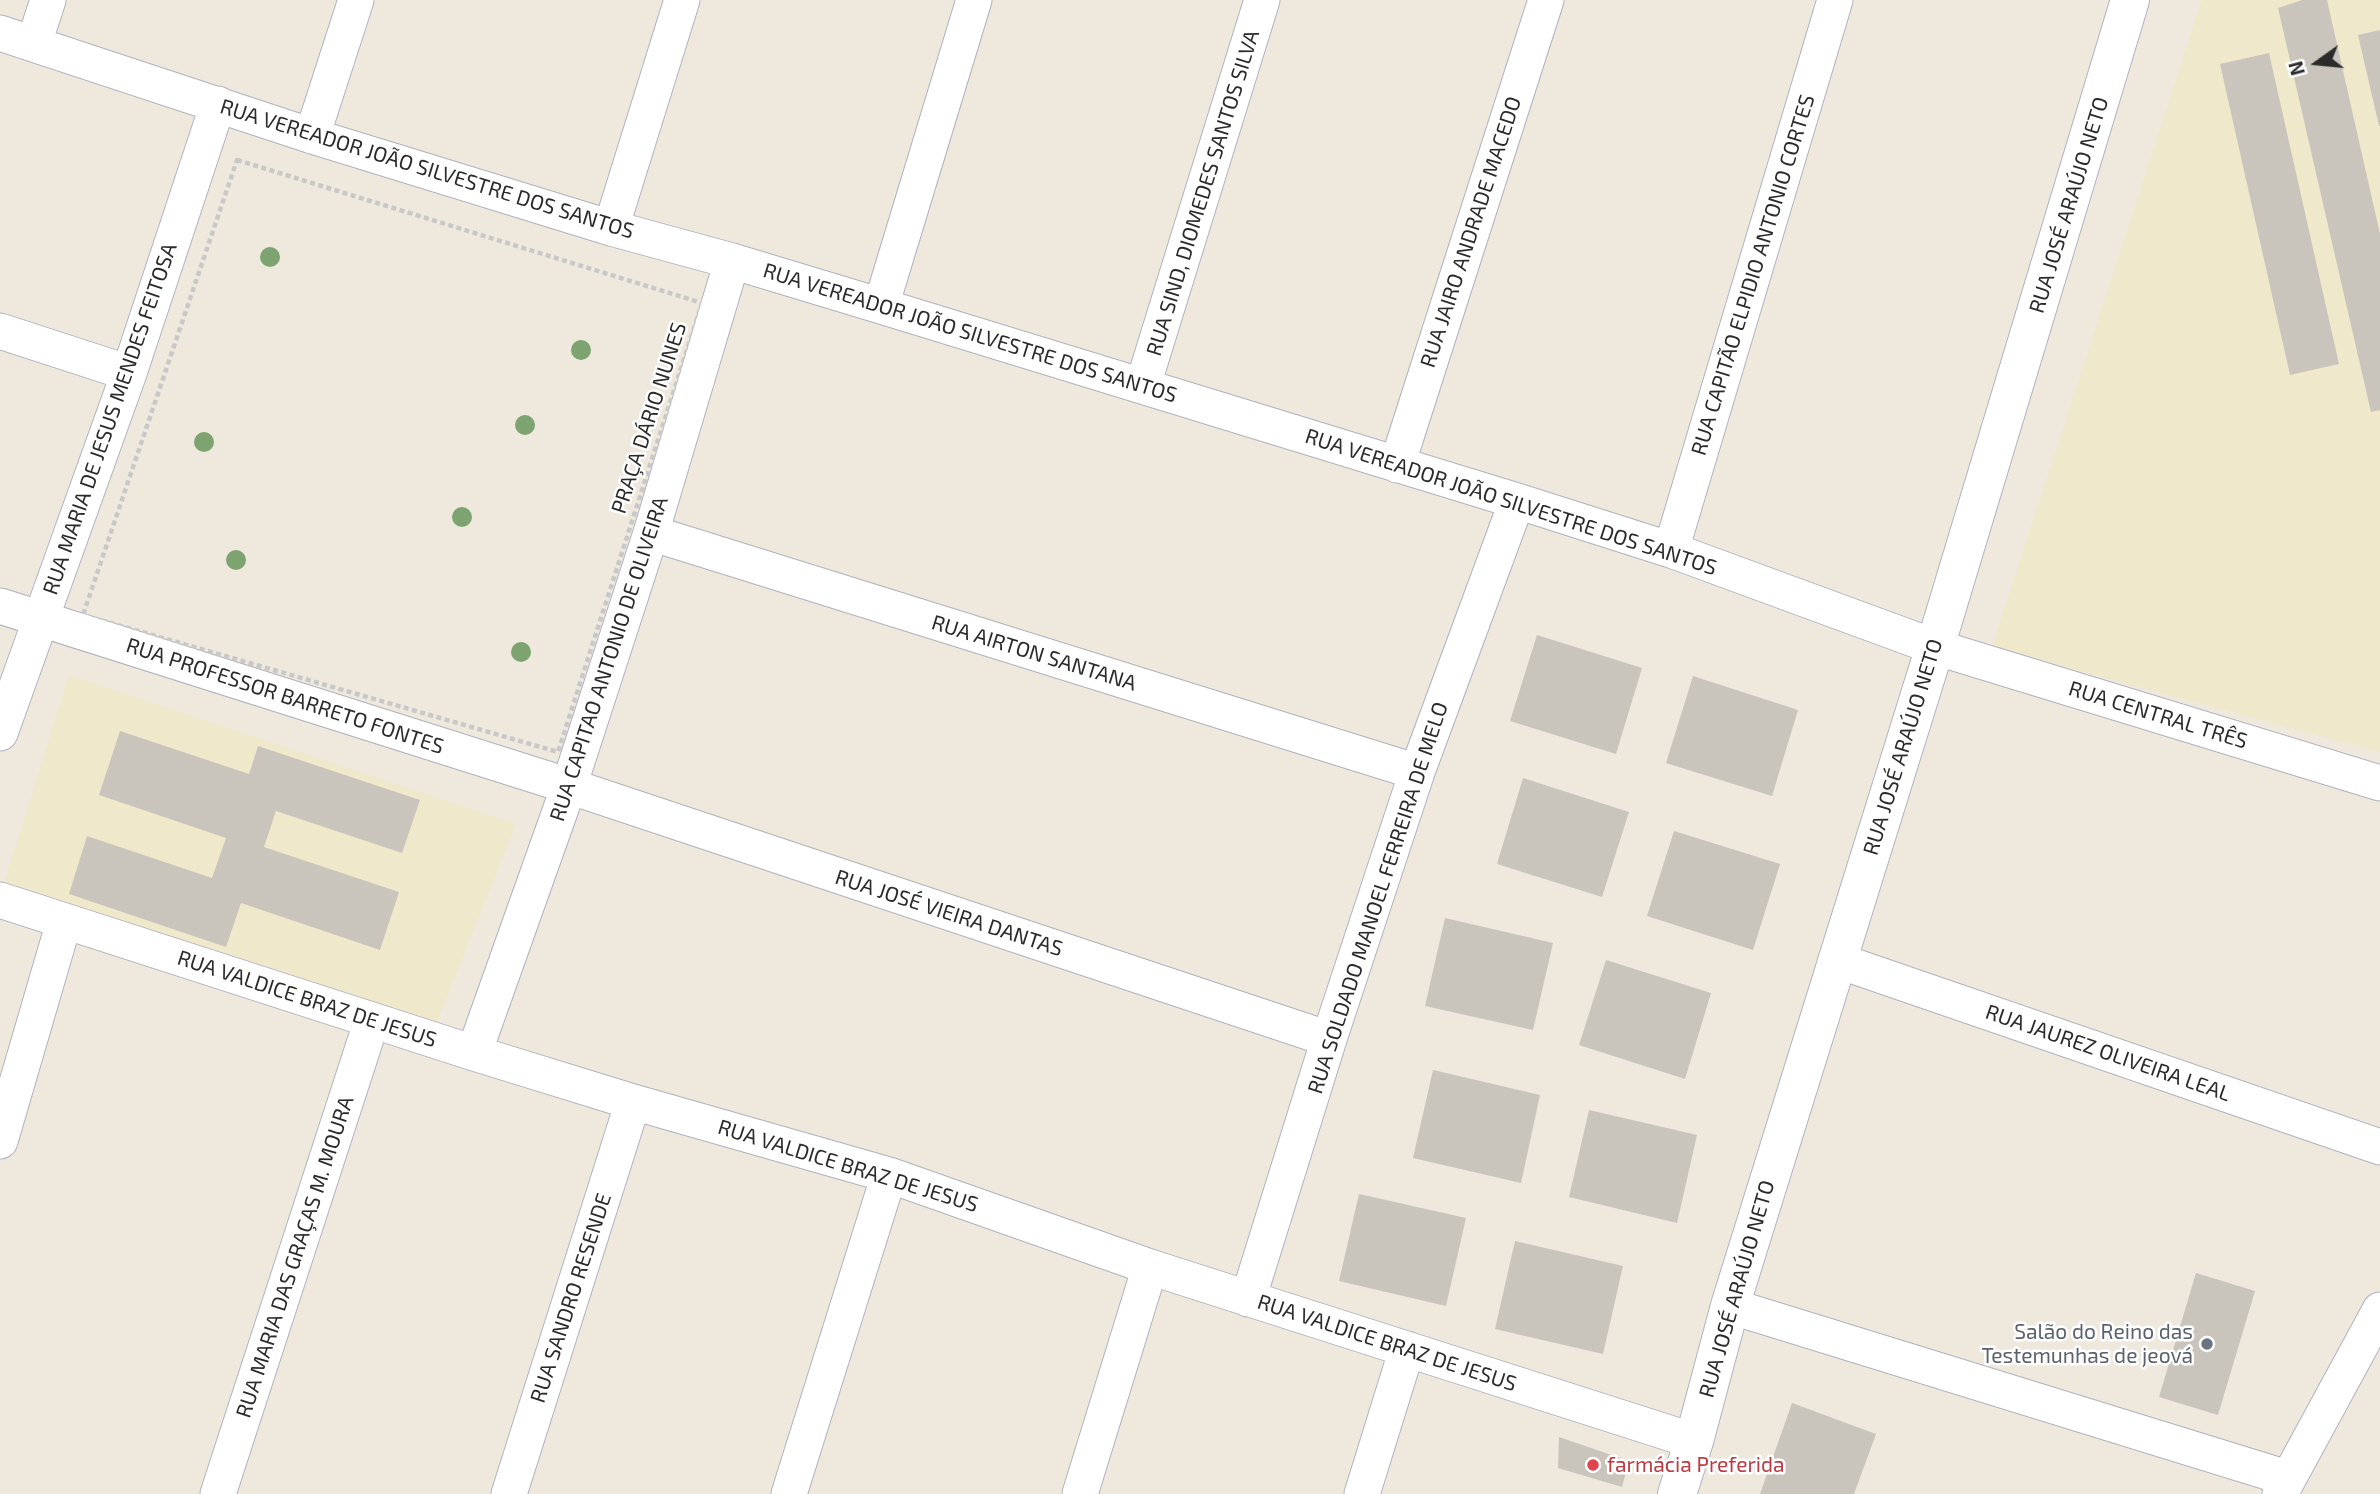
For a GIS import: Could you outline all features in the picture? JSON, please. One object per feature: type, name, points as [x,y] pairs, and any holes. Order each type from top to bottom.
[{"type":"street","points":[[34,43],[48,0]]},
{"type":"street","points":[[312,136],[356,0]]},
{"type":"street","points":[[611,228],[682,0]]},
{"type":"street","points":[[881,306],[974,0]]},
{"type":"street","name":"RUA SIND, DIOMEDES SANTOS SILVA","points":[[1143,385],[1262,0]]},
{"type":"street","name":"RUA JAIRO ANDRADE MACEDO","points":[[1397,465],[1546,0]]},
{"type":"street","name":"RUA CAPITÃO ELPIDIO ANTONIO CORTES","points":[[1671,550],[1835,0]]},
{"type":"street","name":"RUA JOSÉ ARAÚJO NETO","points":[[1677,1494],[1730,1306],[1935,647],[2130,0]]},
{"type":"street","name":"RUA VEREADOR JOÃO SILVESTRE DOS SANTOS","points":[[0,33],[312,136],[611,228],[732,261],[1143,385],[1517,501],[1671,550],[1935,647]]},
{"type":"street","name":"RUA MARIA DE JESUS MENDES FEITOSA","points":[[0,733],[129,373],[218,104]]},
{"type":"street","name":"RUA CAPITAO ANTONIO DE OLIVEIRA","points":[[474,1053],[569,786],[650,533],[732,261]]},
{"type":"street","points":[[0,331],[129,373]]},
{"type":"street","name":"RUA SOLDADO MANOEL FERREIRA DE MELO","points":[[1248,1299],[1329,1039],[1417,772],[1517,501]]},
{"type":"street","name":"RUA AIRTON SANTANA","points":[[650,533],[1417,772]]},
{"type":"street","name":"RUA PROFESSOR BARRETO FONTES","points":[[0,606],[569,786]]},
{"type":"street","name":"RUA CENTRAL TRÊS","points":[[1935,647],[2380,783]]},
{"type":"street","name":"RUA JOSÉ VIEIRA DANTAS","points":[[569,786],[1329,1039]]},
{"type":"street","name":"RUA VALDICE BRAZ DE JESUS","points":[[0,900],[474,1053],[633,1102],[889,1175],[1150,1267],[1694,1441]]},
{"type":"street","points":[[0,1141],[64,922]]},
{"type":"street","name":"RUA JAUREZ OLIVEIRA LEAL","points":[[1836,960],[2380,1147]]},
{"type":"street","name":"RUA MARIA DAS GRAÇAS M. MOURA","points":[[218,1494],[372,1020]]},
{"type":"street","name":"RUA SANDRO RESENDE","points":[[509,1494],[633,1102]]},
{"type":"street","points":[[789,1494],[889,1175]]},
{"type":"street","points":[[1080,1494],[1150,1267]]},
{"type":"street","points":[[1730,1306],[2284,1486],[2380,1310]]},
{"type":"street","points":[[1362,1494],[1407,1349]]},
{"type":"path","name":"PRAÇA DÁRIO NUNES","points":[[237,160],[702,303],[558,752],[83,615],[237,160]]},
{"type":"shaded area","points":[[2202,0],[2380,0],[2380,752],[1992,647]]},
{"type":"shaded area","points":[[69,675],[516,824],[437,1022],[3,887]]},
{"type":"building","points":[[2302,0],[2327,0],[2380,234],[2380,410],[2371,412],[2278,8]]},
{"type":"building","points":[[2380,30],[2380,126],[2379,126],[2358,35]]},
{"type":"building","points":[[2269,53],[2339,364],[2290,375],[2220,64]]},
{"type":"building","points":[[1537,635],[1642,668],[1616,754],[1510,721]]},
{"type":"building","points":[[1693,676],[1798,710],[1772,796],[1666,763]]},
{"type":"building","points":[[120,731],[249,774],[258,746],[420,800],[402,853],[276,811],[264,847],[399,892],[380,950],[241,903],[226,947],[69,894],[87,836],[212,878],[226,838],[99,795]]},
{"type":"building","points":[[1523,778],[1629,812],[1602,897],[1497,864]]},
{"type":"building","points":[[1674,831],[1780,864],[1753,950],[1647,916]]},
{"type":"building","points":[[1445,918],[1553,943],[1533,1030],[1425,1006]]},
{"type":"building","points":[[1606,960],[1711,993],[1685,1079],[1579,1045]]},
{"type":"building","points":[[1433,1070],[1540,1095],[1521,1183],[1413,1158]]},
{"type":"building","points":[[1589,1110],[1697,1135],[1677,1223],[1569,1197]]},
{"type":"building","points":[[1359,1194],[1466,1218],[1446,1306],[1339,1281]]},
{"type":"building","points":[[1515,1241],[1623,1266],[1603,1354],[1495,1329]]},
{"type":"building","name":"Salão do Reino das Testemunhas de jeová","points":[[2196,1273],[2255,1291],[2218,1415],[2159,1397]]},
{"type":"building","points":[[1792,1403],[1876,1434],[1854,1494],[1760,1494]]},
{"type":"building","name":"farmácia Preferida","points":[[1559,1437],[1629,1461],[1622,1487],[1558,1468]]},
{"type":"place","name":"Salão do Reino das Testemunhas de jeová","points":[[2207,1344]]},
{"type":"place","name":"farmácia Preferida","points":[[1593,1465]]}]
